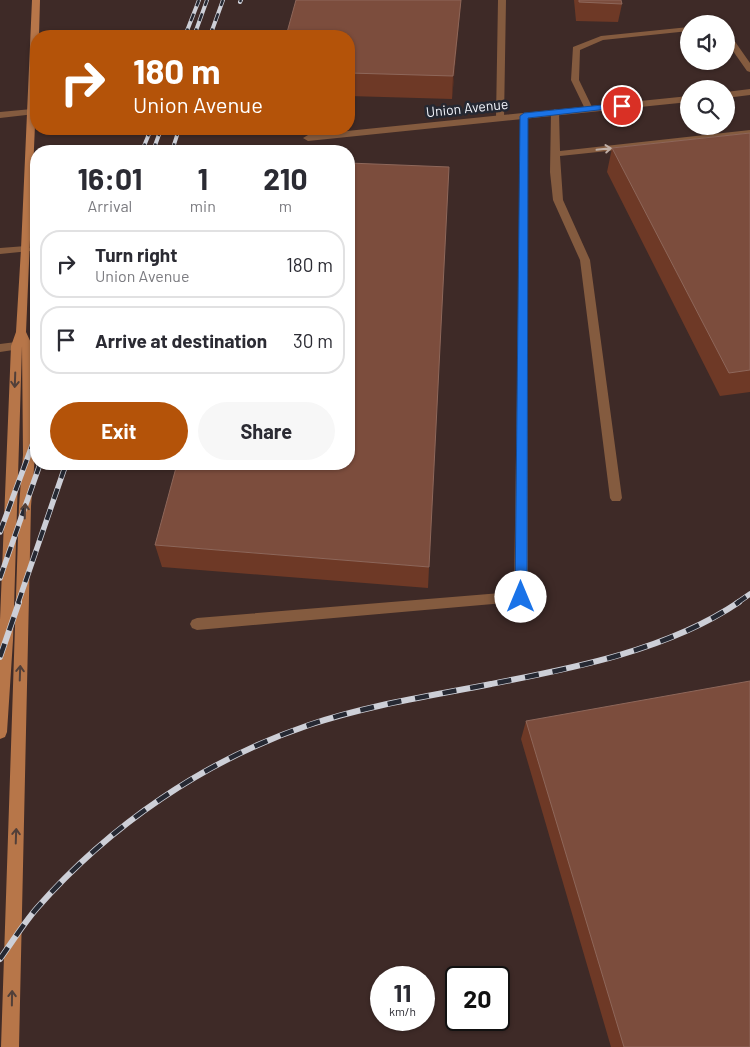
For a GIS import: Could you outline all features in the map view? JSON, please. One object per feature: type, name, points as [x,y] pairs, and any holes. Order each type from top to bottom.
[{"type":"street","points":[[35,30],[36,0]]},
{"type":"street","points":[[500,118],[502,0]]},
{"type":"street","points":[[589,109],[575,80],[576,49],[601,38],[680,30]]},
{"type":"street","points":[[735,48],[750,69]]},
{"type":"street","points":[[735,94],[750,92]]},
{"type":"street","name":"Union Avenue","points":[[355,133],[680,99]]},
{"type":"street","points":[[0,115],[30,112]]},
{"type":"street","points":[[555,112],[558,200],[584,260],[616,498]]},
{"type":"street","points":[[197,624],[521,597],[524,116]]},
{"type":"street","points":[[555,154],[750,133]]},
{"type":"street","name":"Union Avenue","points":[[308,138],[337,135]]},
{"type":"street","points":[[0,732],[12,501],[16,346],[21,332],[30,158]]},
{"type":"street","points":[[0,252],[26,249]]},
{"type":"street","points":[[10,1047],[25,506],[29,455],[27,345],[21,332]]},
{"type":"street","points":[[0,348],[16,346]]},
{"type":"shaded area","points":[[0,0],[750,0],[750,1047],[0,1047]]},
{"type":"building","points":[[296,0],[461,0],[453,76],[355,73],[355,30],[288,30]]},
{"type":"building","points":[[579,0],[621,0],[622,4],[579,2]]},
{"type":"building","points":[[750,133],[750,370],[729,373],[612,148]]},
{"type":"building","points":[[355,163],[449,167],[429,567],[155,545],[175,470],[355,470]]},
{"type":"building","points":[[750,681],[750,1047],[624,1047],[526,721]]},
{"type":"railway","points":[[187,30],[199,0]]},
{"type":"railway","points":[[196,30],[207,0]]},
{"type":"railway","points":[[212,30],[223,0]]},
{"type":"railway","points":[[144,145],[149,135]]},
{"type":"railway","points":[[155,145],[159,135]]},
{"type":"railway","points":[[174,145],[177,135]]},
{"type":"railway","points":[[0,532],[30,451]]},
{"type":"railway","points":[[0,578],[38,470]]},
{"type":"railway","points":[[18,603],[64,470]]},
{"type":"railway","points":[[737,603],[750,594]]},
{"type":"railway","points":[[0,657],[19,602]]},
{"type":"railway","points":[[0,959],[37,908],[96,849],[161,798],[196,776],[233,757],[270,740],[331,718],[399,701],[523,678],[619,655],[682,633],[711,619],[739,602]]},
{"type":"route","points":[[521,597],[524,116],[622,106]]}]
